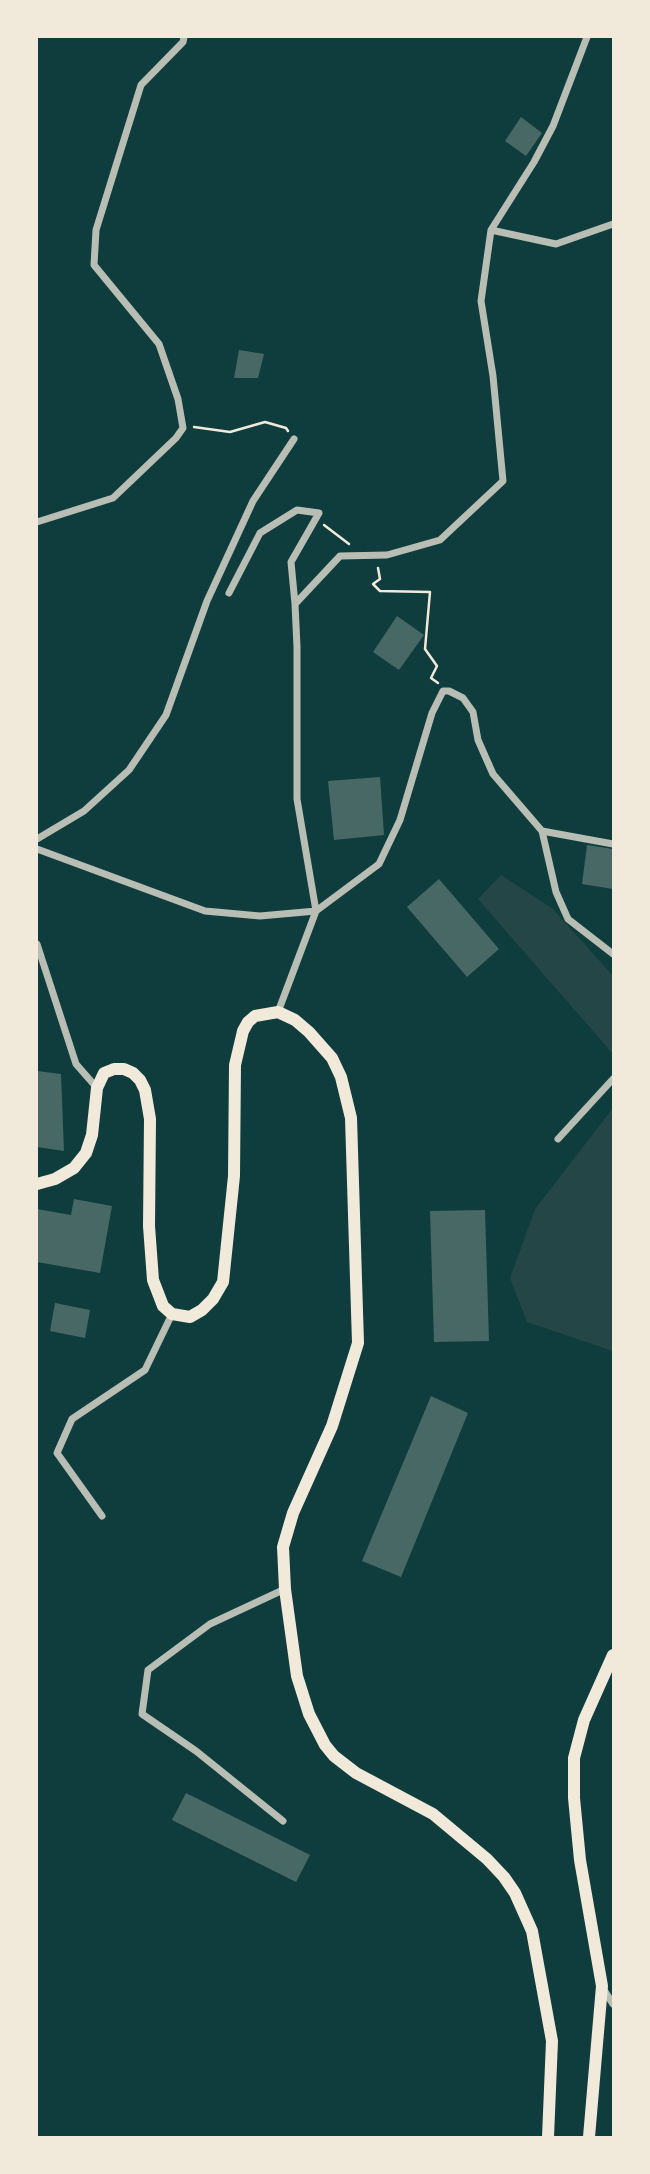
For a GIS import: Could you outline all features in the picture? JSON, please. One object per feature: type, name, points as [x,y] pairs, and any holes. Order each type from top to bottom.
[{"type":"main road","points":[[37,1184],[55,1179],[74,1168],[86,1153],[92,1135],[97,1088],[104,1073],[124,1069],[140,1080],[145,1090],[151,1133],[150,1262],[157,1294],[163,1306],[172,1314],[190,1317],[213,1299],[223,1282],[234,1177],[237,1052],[248,1022],[265,1013],[278,1012],[295,1020],[332,1058],[344,1087],[352,1139],[358,1343],[332,1426],[286,1530],[283,1548],[285,1589],[294,1654],[303,1697],[324,1745],[334,1756],[356,1773],[433,1814],[486,1859],[515,1893],[534,1941],[552,2040],[548,2137]]},
{"type":"main road","points":[[589,2137],[602,1986],[580,1860],[573,1779],[574,1758],[584,1720],[613,1655]]},
{"type":"street","points":[[37,522],[113,498],[176,439],[183,428],[178,399],[159,344],[94,265],[96,230],[141,85],[183,42],[184,37]]},
{"type":"street","points":[[295,604],[340,556],[387,555],[440,540],[503,481],[493,376],[481,302],[491,230],[534,162],[553,126],[587,37]]},
{"type":"street","points":[[491,230],[555,244],[613,224]]},
{"type":"street","points":[[37,839],[85,811],[129,770],[166,715],[207,601],[253,501],[294,439]]},
{"type":"street","points":[[229,593],[260,533],[297,510],[319,513],[290,562],[298,647],[297,799],[316,911],[278,1012]]},
{"type":"street","points":[[37,849],[205,911],[260,916],[316,911],[379,864],[400,820],[432,713],[443,691],[449,691],[463,698],[473,712],[478,740],[493,774],[542,831],[556,892],[568,919],[613,954]]},
{"type":"street","points":[[542,831],[613,844]]},
{"type":"street","points":[[37,944],[76,1064],[97,1088]]},
{"type":"street","points":[[558,1139],[613,1079]]},
{"type":"street","points":[[102,1516],[57,1452],[72,1419],[145,1370],[172,1314]]},
{"type":"street","points":[[283,1821],[196,1751],[142,1714],[148,1670],[210,1624],[285,1589]]},
{"type":"street","points":[[602,1986],[613,2004]]},
{"type":"path","points":[[183,428],[205,427],[230,432],[265,422],[286,428],[294,439]]},
{"type":"path","points":[[316,519],[345,542],[370,555],[380,569],[380,579],[373,584],[380,591],[430,592],[425,649],[437,666],[431,678],[449,691]]},
{"type":"shaded area","points":[[501,875],[553,909],[613,976],[613,1054],[478,899]]},
{"type":"shaded area","points":[[613,1108],[613,1351],[527,1322],[510,1278],[535,1209]]},
{"type":"building","points":[[521,117],[542,133],[526,156],[505,141]]},
{"type":"building","points":[[239,350],[264,354],[258,378],[234,378]]},
{"type":"building","points":[[397,616],[424,635],[399,670],[373,652]]},
{"type":"building","points":[[380,777],[384,835],[334,840],[328,781]]},
{"type":"building","points":[[587,845],[613,849],[613,889],[582,884]]},
{"type":"building","points":[[439,879],[499,949],[467,977],[407,907]]},
{"type":"building","points":[[37,1071],[61,1074],[64,1151],[37,1147]]},
{"type":"building","points":[[74,1199],[112,1206],[100,1273],[37,1262],[37,1209],[71,1215]]},
{"type":"building","points":[[485,1210],[489,1341],[434,1342],[430,1211]]},
{"type":"building","points":[[55,1303],[90,1310],[85,1338],[50,1331]]},
{"type":"building","points":[[431,1396],[468,1413],[401,1577],[362,1561]]},
{"type":"building","points":[[186,1793],[310,1855],[296,1882],[172,1820]]}]
